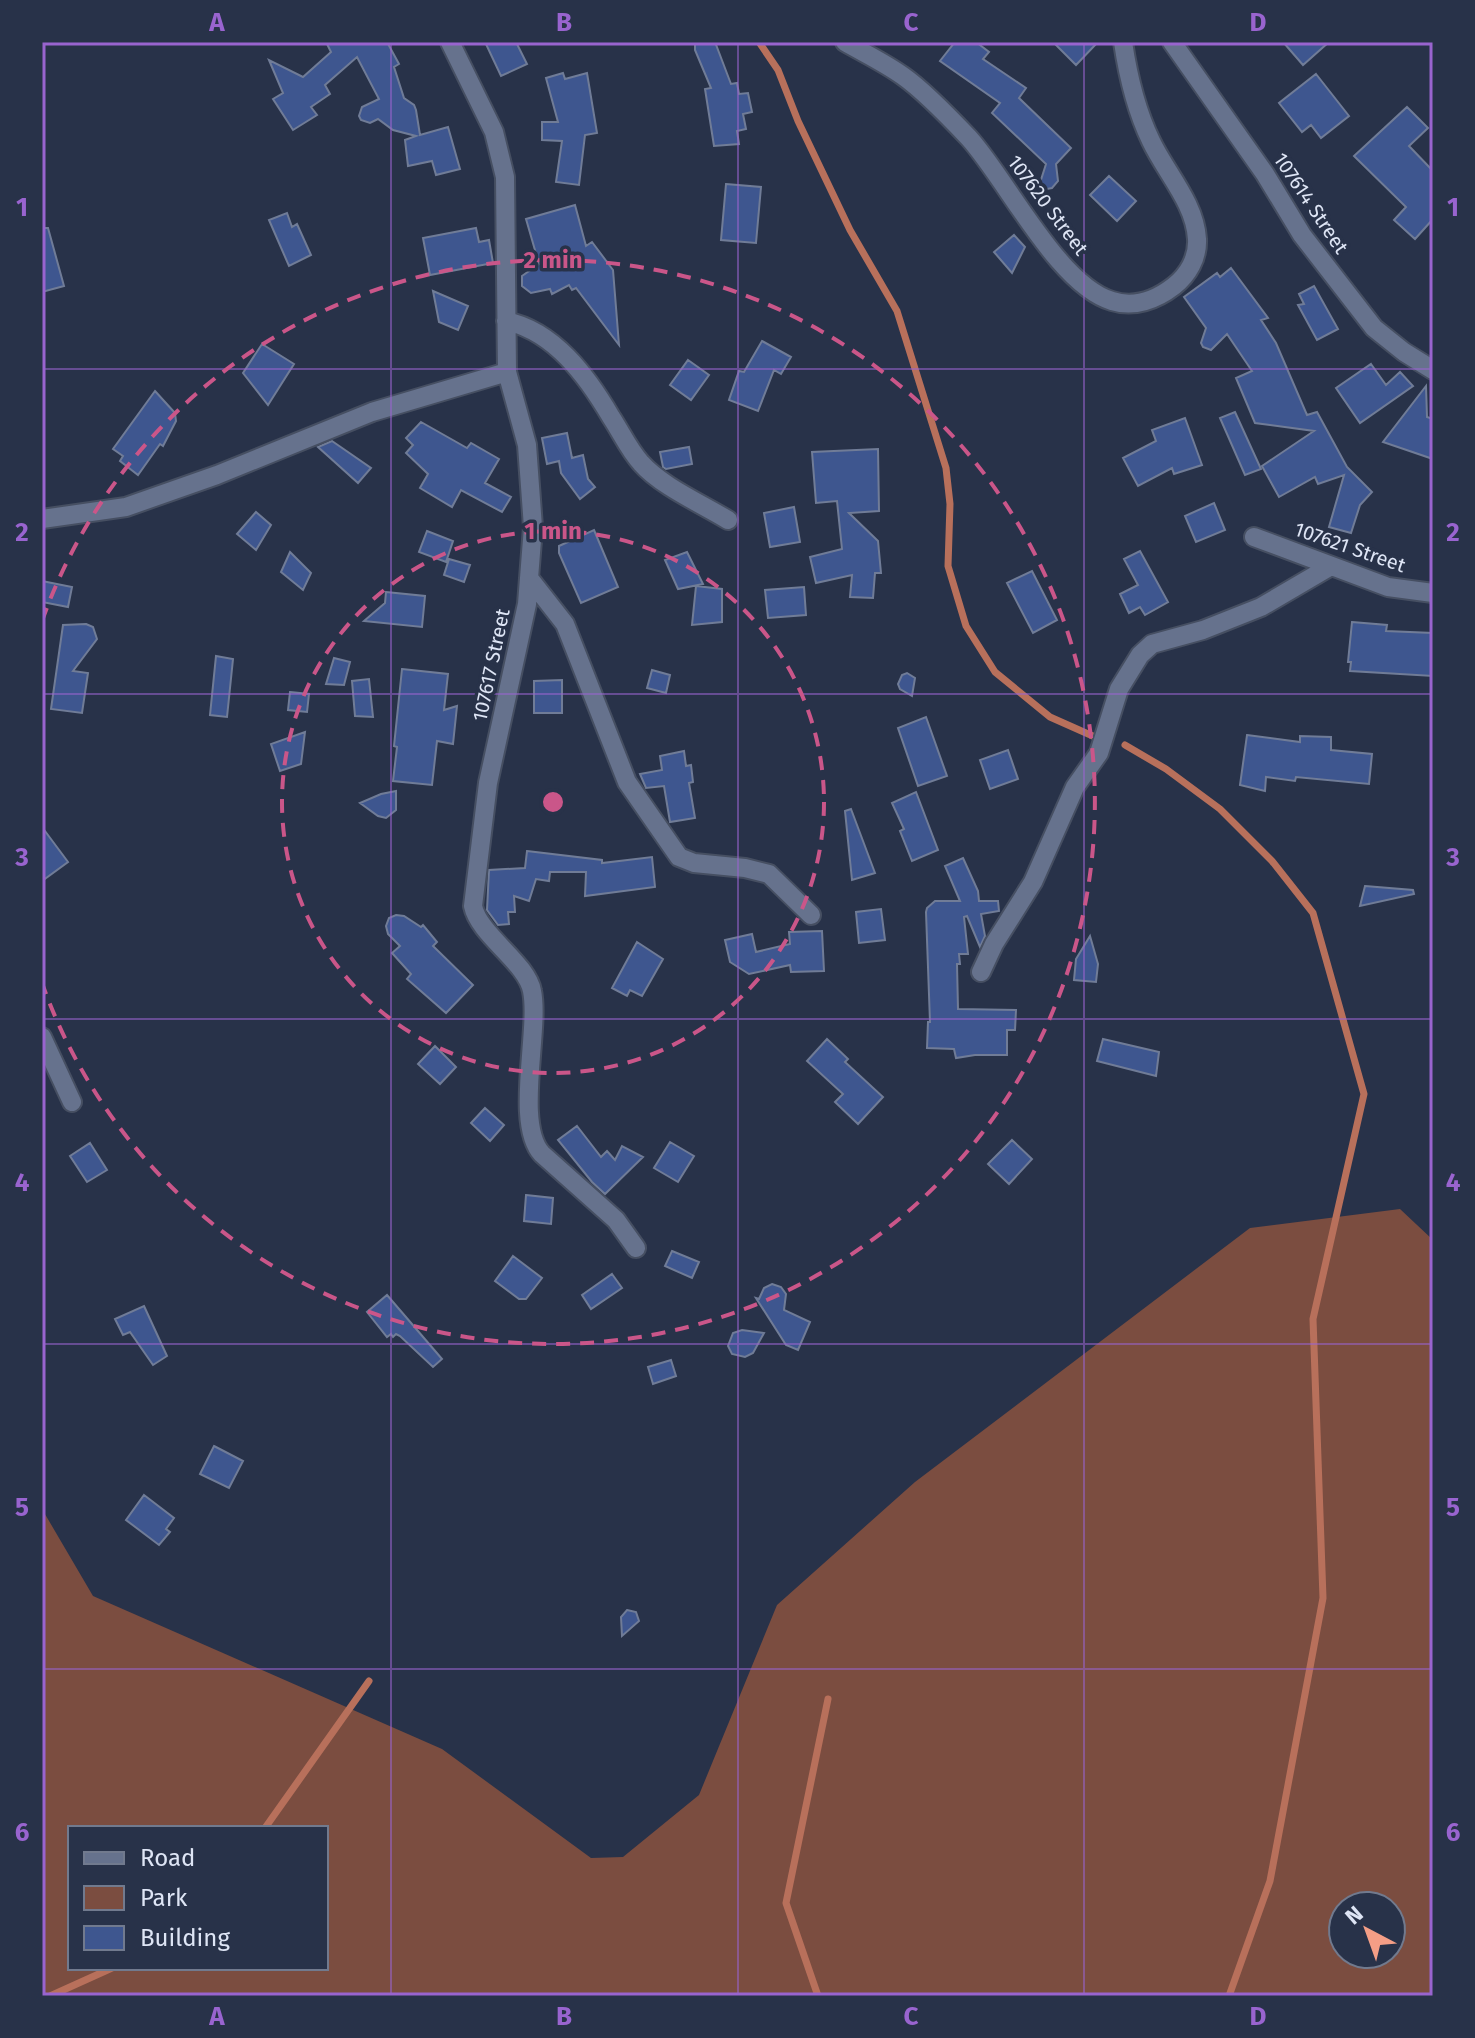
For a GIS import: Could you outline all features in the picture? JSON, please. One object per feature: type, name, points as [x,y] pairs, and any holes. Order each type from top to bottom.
[{"type":"street","name":"107617 Street","points":[[450,42],[494,132],[505,177],[507,372],[527,445],[533,527],[527,604],[488,783],[473,906],[479,921],[532,988],[530,1101],[535,1144],[542,1154],[616,1220],[636,1248]]},
{"type":"street","name":"107620 Street","points":[[845,42],[904,77],[970,139],[1064,266],[1101,296],[1128,304],[1152,300],[1180,281],[1196,254],[1197,239],[1195,224],[1182,194],[1151,141],[1128,76],[1123,42]]},
{"type":"street","name":"107614 Street","points":[[1172,42],[1265,174],[1302,235],[1374,328],[1433,370]]},
{"type":"street","points":[[506,321],[533,330],[561,351],[605,406],[642,464],[667,484],[728,520]]},
{"type":"street","points":[[42,519],[126,507],[217,475],[372,412],[507,372]]},
{"type":"street","name":"107621 Street","points":[[1254,537],[1388,587],[1433,593]]},
{"type":"street","points":[[981,972],[994,944],[1033,882],[1075,787],[1099,753],[1119,689],[1140,655],[1152,644],[1203,630],[1261,607],[1331,566]]},
{"type":"street","points":[[529,578],[565,624],[627,782],[679,857],[694,863],[745,868],[769,874],[811,915]]},
{"type":"street","points":[[42,1037],[72,1102]]},
{"type":"green space","points":[[1400,1209],[1433,1240],[1433,1996],[42,1996],[42,1509],[93,1596],[442,1749],[591,1858],[623,1857],[699,1795],[777,1605],[915,1482],[1250,1228]]},
{"type":"building","points":[[326,42],[387,42],[399,64],[394,67],[404,98],[416,110],[420,135],[448,127],[460,169],[436,175],[432,161],[408,166],[405,140],[416,136],[393,130],[378,119],[370,123],[361,120],[362,107],[379,99],[357,57],[325,85],[330,94],[311,107],[317,115],[293,130],[273,99],[283,93],[269,60],[303,77],[331,52]]},
{"type":"building","points":[[485,42],[516,42],[527,64],[501,76]]},
{"type":"building","points":[[695,42],[715,42],[731,84],[737,83],[739,94],[748,93],[752,112],[743,114],[746,129],[737,131],[739,144],[714,146],[705,89],[711,88],[695,50]]},
{"type":"building","points":[[955,42],[976,42],[989,52],[983,59],[1026,88],[1019,98],[1071,148],[1056,164],[1058,181],[1052,188],[1047,189],[1040,183],[1046,164],[992,113],[1000,103],[940,61]]},
{"type":"building","points":[[1053,42],[1098,42],[1076,65]]},
{"type":"building","points":[[1283,42],[1329,42],[1303,65]]},
{"type":"building","points":[[563,73],[565,79],[587,73],[597,133],[585,135],[579,185],[556,182],[562,141],[542,140],[542,122],[558,122],[546,78]]},
{"type":"building","points":[[1316,74],[1349,116],[1321,138],[1311,125],[1302,132],[1279,103]]},
{"type":"building","points":[[1407,107],[1428,128],[1409,146],[1433,171],[1433,219],[1415,239],[1394,220],[1406,207],[1354,156]]},
{"type":"building","points":[[1109,176],[1136,201],[1117,221],[1090,195]]},
{"type":"building","points":[[726,184],[761,187],[756,243],[721,240]]},
{"type":"building","points":[[575,205],[586,246],[592,242],[613,270],[619,345],[576,288],[572,290],[569,285],[552,294],[550,289],[531,293],[522,286],[522,276],[539,264],[526,219]]},
{"type":"building","points":[[287,213],[292,227],[297,224],[311,255],[289,266],[269,220]]},
{"type":"building","points":[[42,228],[48,228],[64,286],[42,292]]},
{"type":"building","points":[[476,228],[479,242],[489,240],[493,263],[430,275],[423,238]]},
{"type":"building","points":[[1014,235],[1025,247],[1012,273],[994,252]]},
{"type":"building","points":[[1231,268],[1268,318],[1261,320],[1276,343],[1307,415],[1317,412],[1347,467],[1372,492],[1360,505],[1351,533],[1329,527],[1344,475],[1318,484],[1315,477],[1279,497],[1262,466],[1314,431],[1255,423],[1236,378],[1252,371],[1227,334],[1211,350],[1201,343],[1206,328],[1184,297],[1217,273],[1220,277]]},
{"type":"building","points":[[1314,286],[1338,329],[1317,340],[1298,305],[1304,304],[1299,294]]},
{"type":"building","points":[[433,291],[468,306],[458,330],[439,322]]},
{"type":"building","points":[[762,341],[791,357],[781,374],[774,370],[758,411],[729,400],[739,371],[744,372]]},
{"type":"building","points":[[262,344],[294,364],[268,405],[243,373]]},
{"type":"building","points":[[688,360],[709,375],[691,400],[670,385]]},
{"type":"building","points":[[1371,364],[1386,385],[1400,372],[1413,386],[1360,423],[1336,388]]},
{"type":"building","points":[[1426,386],[1427,417],[1433,419],[1433,459],[1383,442]]},
{"type":"building","points":[[155,391],[175,413],[176,421],[163,446],[160,444],[138,475],[120,461],[123,456],[113,449]]},
{"type":"building","points":[[1235,412],[1261,469],[1245,475],[1220,418]]},
{"type":"building","points":[[1185,418],[1202,465],[1174,474],[1172,468],[1138,486],[1123,458],[1156,441],[1152,430]]},
{"type":"building","points":[[421,422],[467,448],[471,443],[499,459],[485,483],[511,497],[502,512],[461,490],[452,507],[420,488],[428,474],[406,453],[413,445],[406,438]]},
{"type":"building","points":[[567,433],[572,458],[583,455],[588,479],[595,487],[580,499],[561,473],[559,461],[547,464],[542,438]]},
{"type":"building","points":[[332,441],[371,468],[358,483],[318,447]]},
{"type":"building","points":[[689,447],[692,464],[663,467],[660,452]]},
{"type":"building","points":[[878,449],[879,511],[849,513],[878,541],[881,573],[875,573],[873,598],[850,597],[852,575],[816,583],[810,557],[842,549],[837,501],[816,503],[812,452]]},
{"type":"building","points":[[1214,503],[1225,530],[1196,542],[1185,516]]},
{"type":"building","points":[[794,507],[800,542],[770,547],[764,513]]},
{"type":"building","points":[[256,512],[271,525],[256,550],[237,534]]},
{"type":"building","points":[[594,530],[618,587],[581,603],[559,553],[559,546]]},
{"type":"building","points":[[427,531],[453,541],[446,562],[419,552]]},
{"type":"building","points":[[1140,551],[1168,602],[1145,615],[1140,607],[1129,613],[1120,594],[1138,585],[1124,559]]},
{"type":"building","points":[[290,552],[311,573],[303,590],[281,572]]},
{"type":"building","points":[[687,552],[703,584],[678,589],[665,560]]},
{"type":"building","points":[[449,559],[470,565],[464,582],[444,575]]},
{"type":"building","points":[[1032,571],[1057,620],[1033,633],[1007,583]]},
{"type":"building","points":[[42,581],[72,587],[68,607],[42,602]]},
{"type":"building","points":[[696,586],[722,589],[722,622],[692,625]]},
{"type":"building","points":[[804,587],[806,615],[768,618],[765,590]]},
{"type":"building","points":[[386,592],[425,596],[422,627],[364,621],[385,603]]},
{"type":"building","points":[[1352,622],[1387,625],[1386,631],[1433,633],[1433,676],[1350,671]]},
{"type":"building","points":[[86,624],[93,627],[97,639],[73,671],[88,673],[82,713],[51,709],[63,625]]},
{"type":"building","points":[[216,656],[233,659],[227,717],[210,715]]},
{"type":"building","points":[[334,658],[350,662],[344,685],[326,684]]},
{"type":"building","points":[[402,669],[448,674],[444,710],[457,706],[453,744],[437,741],[432,785],[393,781]]},
{"type":"building","points":[[652,670],[670,675],[666,693],[647,688]]},
{"type":"building","points":[[907,673],[915,678],[912,696],[900,689],[898,684],[902,675]]},
{"type":"building","points":[[369,679],[373,717],[355,716],[352,681]]},
{"type":"building","points":[[562,680],[562,713],[534,713],[534,681]]},
{"type":"building","points":[[290,692],[309,694],[307,712],[288,710]]},
{"type":"building","points":[[926,717],[947,776],[918,786],[898,728]]},
{"type":"building","points":[[305,732],[301,764],[280,771],[271,744]]},
{"type":"building","points":[[1247,735],[1300,742],[1300,736],[1331,737],[1331,750],[1372,754],[1369,784],[1266,777],[1265,791],[1240,785]]},
{"type":"building","points":[[1008,750],[1018,779],[990,789],[980,760]]},
{"type":"building","points":[[684,751],[686,766],[691,765],[693,782],[689,783],[695,818],[670,822],[664,786],[646,788],[640,774],[662,770],[660,756]]},
{"type":"building","points":[[396,791],[396,810],[386,818],[360,803],[381,794]]},
{"type":"building","points":[[916,792],[938,850],[912,861],[900,831],[904,829],[892,803]]},
{"type":"building","points":[[851,809],[875,873],[852,880],[845,811]]},
{"type":"building","points":[[42,827],[68,862],[42,881]]},
{"type":"building","points":[[527,851],[602,860],[602,863],[652,857],[655,887],[585,896],[586,872],[550,872],[549,881],[536,879],[529,901],[514,896],[515,912],[508,912],[509,924],[498,925],[487,910],[489,870],[525,868]]},
{"type":"building","points":[[963,858],[978,891],[979,901],[998,901],[999,911],[981,914],[985,936],[980,947],[967,916],[964,917],[968,954],[959,954],[960,964],[957,964],[958,1009],[1016,1010],[1015,1030],[1007,1030],[1007,1055],[956,1058],[954,1049],[927,1048],[930,1022],[926,912],[935,901],[960,901],[945,866]]},
{"type":"building","points":[[1365,886],[1413,890],[1414,894],[1360,906]]},
{"type":"building","points":[[881,909],[885,940],[859,943],[856,912]]},
{"type":"building","points":[[404,916],[421,927],[423,925],[437,942],[433,946],[473,985],[446,1013],[407,979],[411,974],[392,953],[400,946],[388,934],[386,926],[389,918]]},
{"type":"building","points":[[822,931],[824,971],[791,972],[790,965],[749,974],[730,962],[725,940],[752,934],[756,952],[790,944],[789,932]]},
{"type":"building","points":[[1090,936],[1098,964],[1096,982],[1074,980],[1076,959]]},
{"type":"building","points":[[637,942],[663,959],[642,996],[630,990],[627,996],[612,988]]},
{"type":"building","points":[[827,1039],[848,1059],[845,1062],[883,1097],[858,1124],[835,1102],[843,1094],[807,1061]]},
{"type":"building","points":[[1103,1039],[1159,1052],[1156,1076],[1097,1061]]},
{"type":"building","points":[[435,1046],[456,1067],[440,1084],[418,1064]]},
{"type":"building","points":[[485,1108],[504,1125],[490,1141],[471,1123]]},
{"type":"building","points":[[577,1126],[601,1157],[607,1151],[615,1160],[622,1146],[643,1157],[605,1194],[558,1140]]},
{"type":"building","points":[[1012,1140],[1032,1159],[1009,1184],[988,1164]]},
{"type":"building","points":[[670,1142],[694,1156],[678,1182],[654,1168]]},
{"type":"building","points":[[90,1143],[107,1170],[87,1182],[70,1156]]},
{"type":"building","points":[[526,1195],[553,1198],[551,1224],[524,1221]]},
{"type":"building","points":[[672,1251],[699,1262],[692,1278],[665,1266]]},
{"type":"building","points":[[513,1256],[542,1278],[526,1299],[519,1299],[495,1281]]},
{"type":"building","points":[[612,1274],[622,1288],[591,1309],[582,1295]]},
{"type":"building","points":[[772,1284],[781,1287],[786,1294],[784,1310],[810,1322],[798,1350],[786,1345],[756,1298],[759,1299],[764,1288]]},
{"type":"building","points":[[387,1295],[442,1359],[433,1367],[400,1336],[396,1334],[393,1337],[391,1334],[387,1337],[367,1312]]},
{"type":"building","points":[[144,1306],[167,1356],[153,1365],[130,1332],[123,1335],[115,1319]]},
{"type":"building","points":[[742,1330],[764,1333],[753,1353],[745,1357],[732,1354],[728,1346],[733,1333]]},
{"type":"building","points":[[671,1360],[676,1376],[653,1384],[648,1367]]},
{"type":"building","points":[[214,1446],[243,1461],[229,1488],[200,1474]]},
{"type":"building","points":[[144,1495],[174,1518],[166,1529],[170,1532],[159,1545],[126,1520]]},
{"type":"building","points":[[627,1610],[636,1612],[639,1621],[622,1636],[621,1617]]},
{"type":"waterway","points":[[759,42],[778,70],[798,121],[850,230],[897,311],[946,468],[950,504],[948,566],[966,626],[995,672],[1050,717],[1095,737]]},
{"type":"waterway","points":[[1125,745],[1166,769],[1220,809],[1272,861],[1313,913],[1364,1094],[1313,1319],[1323,1598],[1270,1881],[1229,1996]]},
{"type":"waterway","points":[[266,1826],[369,1681]]},
{"type":"waterway","points":[[818,1996],[786,1903],[828,1699]]},
{"type":"waterway","points":[[50,1996],[108,1970]]}]
